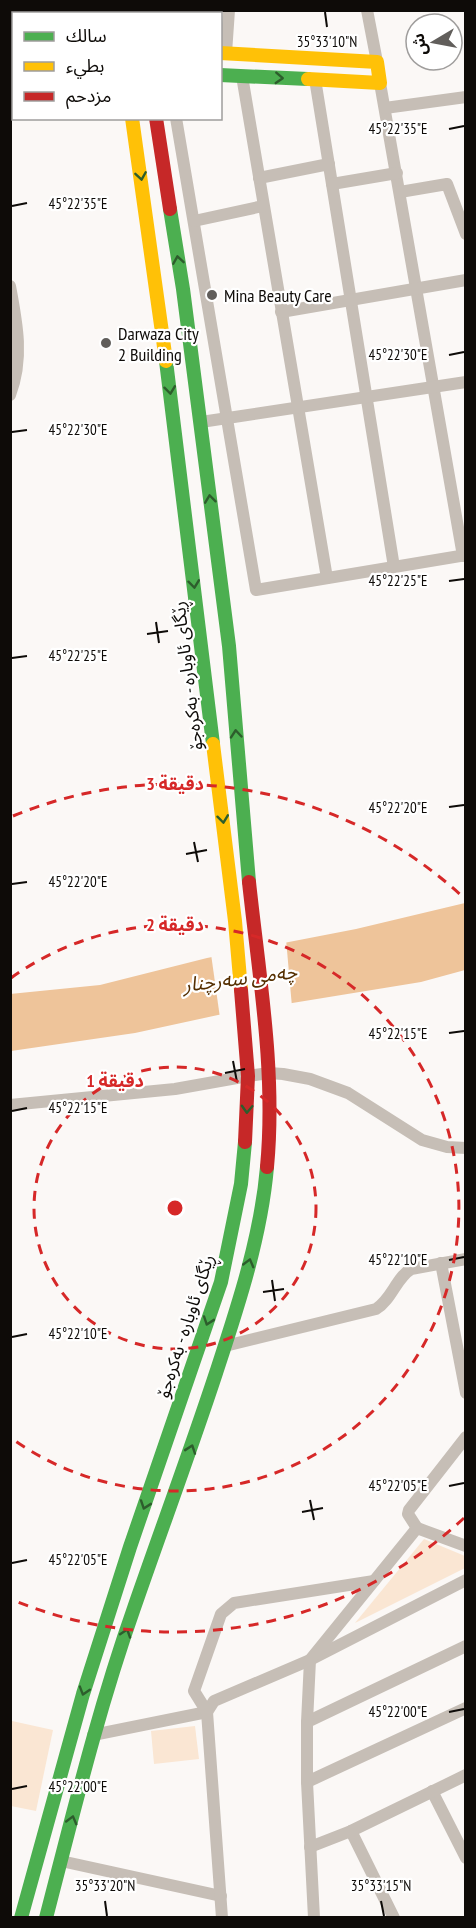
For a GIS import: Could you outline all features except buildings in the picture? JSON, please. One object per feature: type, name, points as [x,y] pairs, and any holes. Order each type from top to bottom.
[{"type":"main road","points":[[222,75],[380,83],[377,62],[223,53]]},
{"type":"main road","name":"ڕێگای ئاوبارە - بەکرەجۆ","points":[[21,1917],[83,1694],[130,1547],[221,1282],[241,1184],[246,1128],[248,1076],[233,901],[158,293],[132,120]]},
{"type":"main road","points":[[46,1917],[93,1735],[133,1610],[240,1301],[254,1245],[266,1181],[270,1138],[269,1073],[229,646],[183,289],[156,120]]},
{"type":"main road","points":[[158,293],[183,289]]},
{"type":"main road","points":[[233,901],[251,899]]},
{"type":"street","points":[[223,53],[229,10]]},
{"type":"street","points":[[368,10],[377,62]]},
{"type":"street","points":[[242,76],[327,578]]},
{"type":"street","points":[[315,80],[394,567]]},
{"type":"street","points":[[176,120],[256,590],[464,556],[380,83]]},
{"type":"street","points":[[385,108],[465,97]]},
{"type":"street","points":[[259,178],[329,164]]},
{"type":"street","points":[[332,184],[396,173]]},
{"type":"street","points":[[400,192],[447,184],[465,234]]},
{"type":"street","points":[[194,221],[263,206]]},
{"type":"street","points":[[281,312],[465,280]]},
{"type":"street","points":[[10,286],[19,341],[16,373],[10,395]]},
{"type":"street","points":[[201,422],[465,382]]},
{"type":"street","points":[[10,1105],[175,1089],[269,1073],[297,1076],[336,1088],[360,1100],[422,1140],[447,1147],[465,1148]]},
{"type":"street","points":[[225,1346],[376,1309],[390,1296],[406,1272],[411,1269],[465,1259]]},
{"type":"street","points":[[441,1263],[465,1393]]},
{"type":"street","points":[[465,1437],[408,1514],[417,1528],[465,1546]]},
{"type":"street","points":[[314,1917],[307,1782],[310,1660],[417,1528]]},
{"type":"street","points":[[93,1735],[207,1712],[214,1701],[310,1660],[465,1580]]},
{"type":"street","points":[[222,1917],[207,1712],[194,1691],[218,1622],[227,1608],[234,1604],[374,1581]]},
{"type":"street","points":[[307,1722],[465,1646]]},
{"type":"street","points":[[307,1782],[465,1708]]},
{"type":"street","points":[[310,1847],[351,1831],[465,1775]]},
{"type":"street","points":[[432,1791],[465,1858]]},
{"type":"street","points":[[351,1831],[394,1917]]},
{"type":"street","points":[[61,1862],[221,1896]]},
{"type":"shaded area","points":[[424,1539],[465,1556],[465,1568],[355,1623]]},
{"type":"shaded area","points":[[12,1721],[53,1730],[36,1811],[11,1806]]},
{"type":"shaded area","points":[[195,1726],[199,1759],[154,1764],[151,1731]]},
{"type":"water","name":"چەمی سەرچنار","points":[[465,903],[465,970],[421,982],[218,1015],[135,1033],[11,1051],[10,994],[100,985],[207,958],[356,929]]},
{"type":"pier","points":[[286,939],[292,1007],[220,1018],[211,954]]},
{"type":"traffic: fast","points":[[222,75],[308,79]]},
{"type":"traffic: fast","points":[[170,209],[183,289],[229,646],[249,882]]},
{"type":"traffic: fast","points":[[166,361],[213,744]]},
{"type":"traffic: fast","points":[[21,1918],[83,1694],[130,1547],[221,1282],[241,1184],[245,1142]]},
{"type":"traffic: fast","points":[[46,1918],[109,1685],[240,1297],[260,1219],[267,1167]]},
{"type":"traffic: slow","points":[[222,53],[377,62],[380,83],[308,79]]},
{"type":"traffic: slow","points":[[132,120],[166,361]]},
{"type":"traffic: slow","points":[[213,744],[235,921],[241,990]]},
{"type":"traffic: jam","points":[[156,120],[170,209]]},
{"type":"traffic: jam","points":[[249,882],[268,1060],[267,1167]]},
{"type":"traffic: jam","points":[[241,990],[248,1076],[245,1142]]},
{"type":"place","name":"Mina Beauty Care","points":[[212,295]]},
{"type":"place","name":"Darwaza City 2 Building","points":[[106,343]]}]
